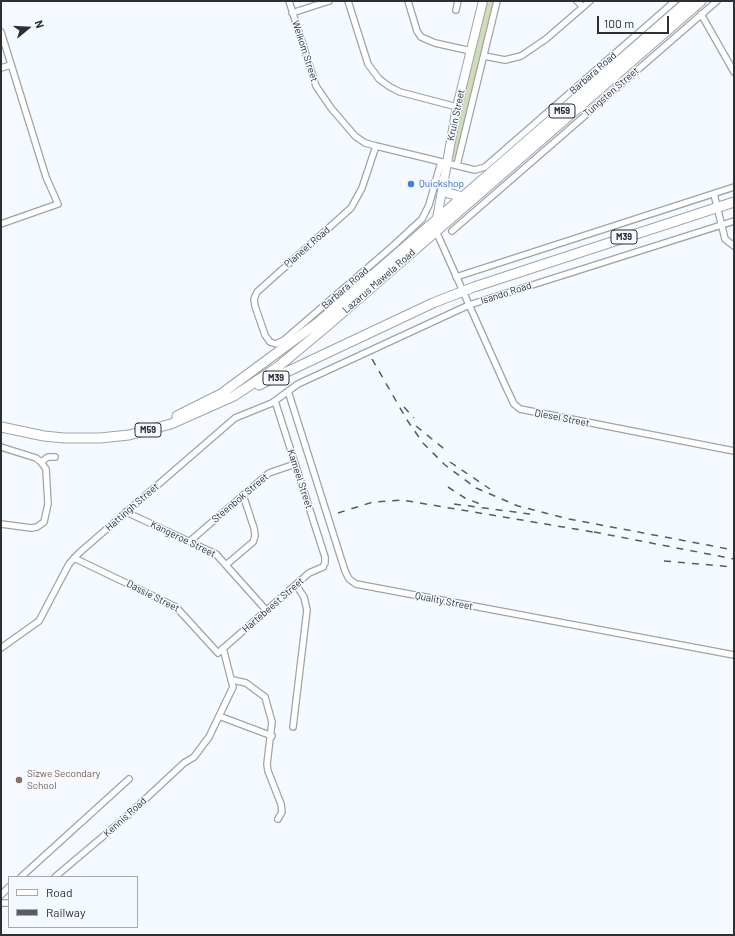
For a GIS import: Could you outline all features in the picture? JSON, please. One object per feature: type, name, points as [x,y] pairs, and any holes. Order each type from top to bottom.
[{"type":"main road","name":"Kruin Street","points":[[436,231],[444,163],[483,1]]},
{"type":"main road","name":"Lazarus Mawela Road","points":[[1,423],[34,431],[66,434],[91,435],[126,431],[145,427],[172,418],[205,402],[240,381],[320,321],[688,1]]},
{"type":"main road","name":"Lazarus Mawela Road","points":[[1,427],[44,436],[64,438],[100,438],[129,435],[171,424],[234,396],[279,366],[701,1]]},
{"type":"main road","points":[[443,180],[448,193],[463,197]]},
{"type":"main road","name":"Isando Road","points":[[234,396],[292,371],[317,357],[463,291],[514,272],[734,202]]},
{"type":"main road","name":"Isando Road","points":[[279,366],[317,357]]},
{"type":"main road","name":"M39","points":[[240,381],[279,366]]},
{"type":"street","name":"Welkom Street","points":[[289,1],[314,80],[321,94],[355,136],[365,143],[444,163]]},
{"type":"street","points":[[292,13],[329,1]]},
{"type":"street","points":[[348,1],[368,64],[379,79],[400,92],[457,107]]},
{"type":"street","points":[[408,1],[417,31],[421,36],[435,43],[471,51]]},
{"type":"street","points":[[456,10],[458,1]]},
{"type":"street","name":"Kruin Street","points":[[457,165],[497,1]]},
{"type":"street","points":[[577,1],[583,7]]},
{"type":"street","points":[[484,56],[506,60],[521,56],[546,39],[590,1]]},
{"type":"street","name":"Barbara Road","points":[[273,343],[279,343],[284,340],[422,219],[429,205],[444,163],[475,170],[485,167],[675,1]]},
{"type":"street","name":"Tungsten Street","points":[[452,231],[717,1]]},
{"type":"street","points":[[701,14],[734,72]]},
{"type":"street","points":[[1,32],[4,50],[11,65],[46,177],[58,204],[1,224]]},
{"type":"street","points":[[1,68],[11,65]]},
{"type":"street","name":"Planeet Road","points":[[273,343],[265,335],[259,319],[254,302],[256,292],[350,208],[362,188],[376,146]]},
{"type":"street","points":[[456,277],[734,188]]},
{"type":"street","points":[[714,194],[725,239],[734,246]]},
{"type":"street","name":"Isando Road","points":[[288,391],[298,384],[469,305],[734,221]]},
{"type":"street","points":[[436,231],[463,291]]},
{"type":"street","name":"Diesel Street","points":[[463,291],[512,400],[520,409],[734,451]]},
{"type":"street","name":"Hattingh Street","points":[[1,648],[39,621],[74,558],[235,418],[275,401],[288,391]]},
{"type":"street","name":"Quality Street","points":[[288,391],[345,571],[349,579],[356,584],[734,655]]},
{"type":"street","name":"Kameel Street","points":[[275,401],[325,557]]},
{"type":"street","points":[[1,446],[36,458],[41,462],[46,469],[48,504],[44,522],[37,527],[31,528],[1,524]]},
{"type":"street","points":[[41,462],[48,458],[55,457]]},
{"type":"street","name":"Steenbok Street","points":[[190,541],[269,472],[295,464]]},
{"type":"street","points":[[226,565],[253,542],[255,536],[243,495]]},
{"type":"street","name":"Kangeroe Street","points":[[126,512],[216,554],[266,610]]},
{"type":"street","name":"Hartebeest Street","points":[[218,653],[309,573],[322,567],[325,563],[325,557]]},
{"type":"street","name":"Dassie Street","points":[[74,558],[176,607],[218,653]]},
{"type":"street","points":[[293,727],[307,610],[304,597],[296,585]]},
{"type":"street","points":[[223,648],[232,680],[246,683],[265,697],[272,722],[272,736],[267,764],[268,771],[281,804],[282,812],[278,819]]},
{"type":"street","name":"Kennis Road","points":[[57,876],[126,817],[184,763],[194,757],[209,736],[231,692],[232,680]]},
{"type":"street","points":[[219,716],[272,736]]},
{"type":"street","points":[[22,876],[129,779]]},
{"type":"green space","points":[[486,1],[494,1],[453,161],[451,160],[453,140]]},
{"type":"railway","points":[[372,359],[407,420],[423,443],[445,465],[476,488],[518,506],[569,519],[734,550]]},
{"type":"railway","points":[[404,407],[414,418]]},
{"type":"railway","points":[[416,426],[448,452]]},
{"type":"railway","points":[[450,462],[490,489]]},
{"type":"railway","points":[[448,487],[465,498],[480,504]]},
{"type":"railway","points":[[338,513],[373,502],[402,500],[599,533]]},
{"type":"railway","points":[[454,504],[530,514]]},
{"type":"railway","points":[[594,532],[734,559]]},
{"type":"railway","points":[[664,561],[734,567]]},
{"type":"place","name":"Quickshop","points":[[411,184]]},
{"type":"place","name":"Sizwe Secondary School","points":[[19,780]]}]
